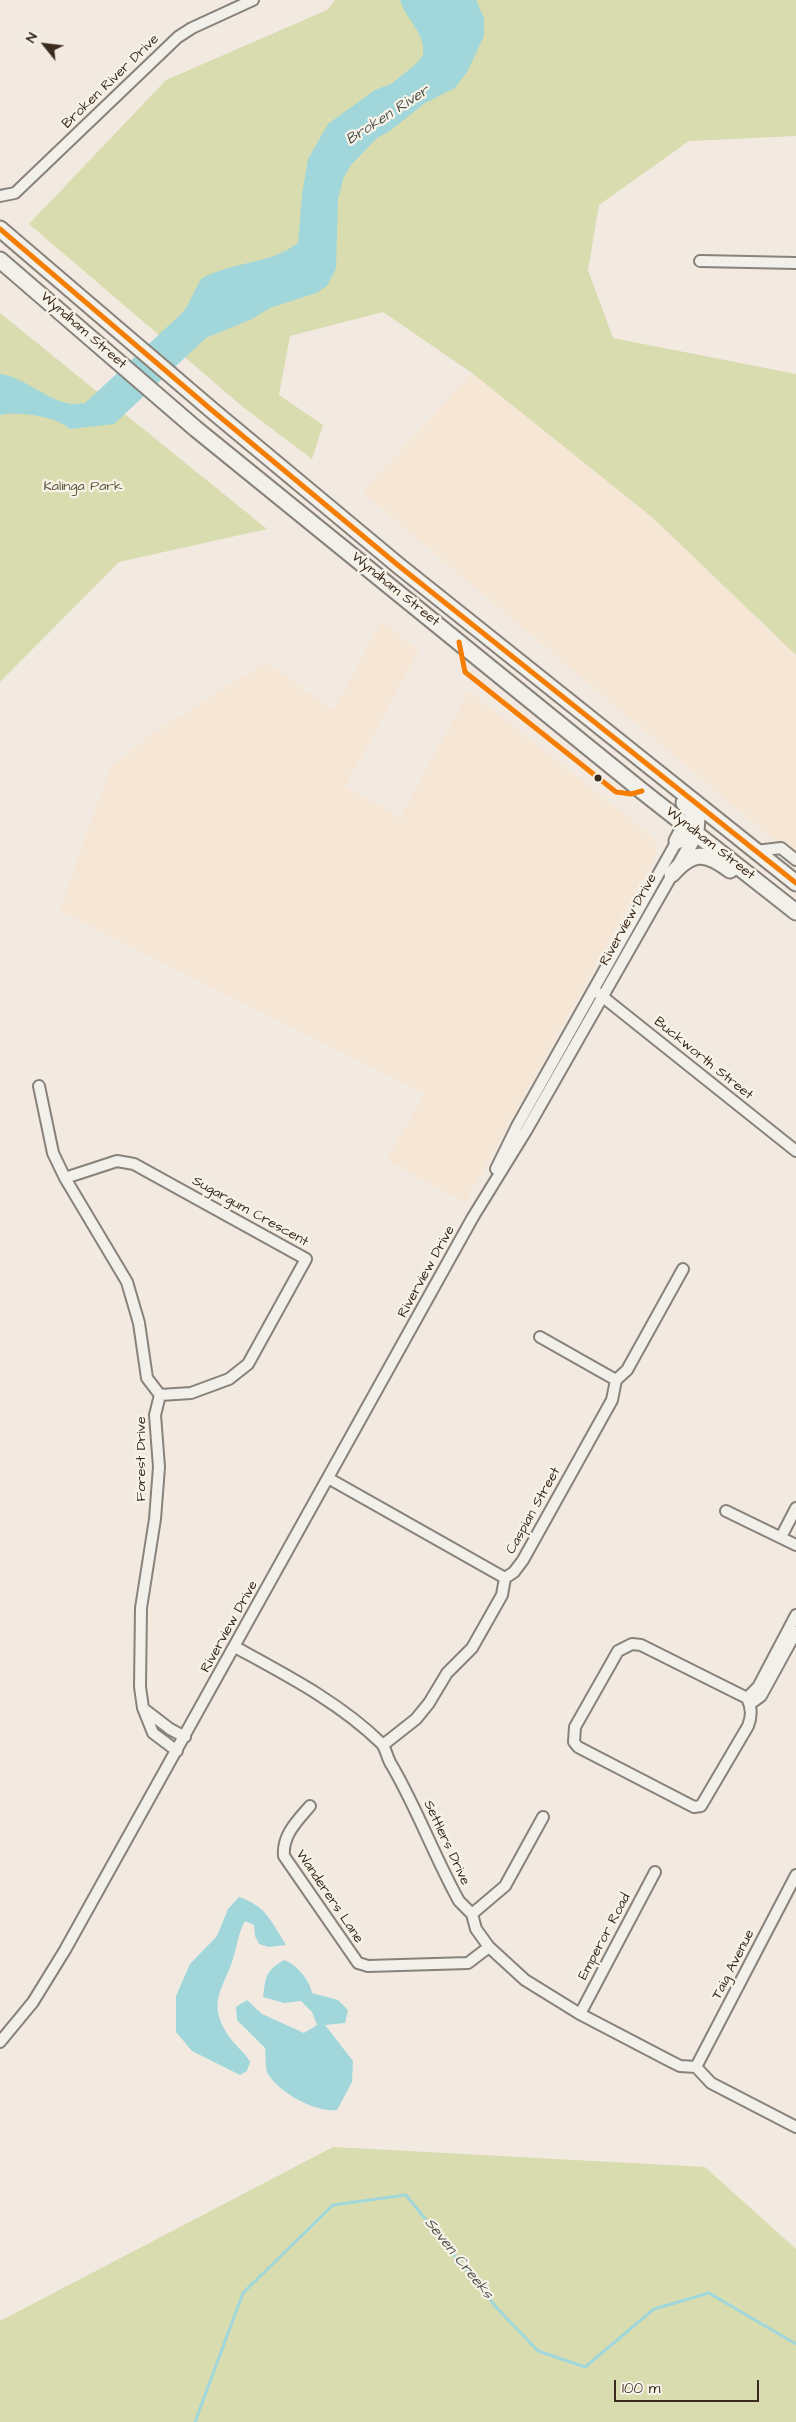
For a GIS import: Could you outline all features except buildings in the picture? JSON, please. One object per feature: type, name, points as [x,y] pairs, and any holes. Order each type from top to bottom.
[{"type":"highway","name":"Wyndham Street","points":[[0,229],[214,412],[424,587],[796,884]]},
{"type":"highway","name":"Wyndham Street","points":[[0,260],[196,429],[642,791],[689,832],[796,912]]},
{"type":"highway","points":[[326,505],[322,515],[323,523],[331,539]]},
{"type":"highway","points":[[424,587],[430,600],[432,620]]},
{"type":"highway","points":[[578,710],[599,734],[683,801],[689,832],[710,817],[722,824]]},
{"type":"highway","points":[[672,874],[680,865],[692,857],[711,857],[772,902],[796,912]]},
{"type":"street","name":"Broken River Drive","points":[[0,196],[15,193],[178,38],[192,28],[253,0]]},
{"type":"street","points":[[700,261],[796,262]]},
{"type":"street","name":"Riverview Drive","points":[[0,2042],[33,2002],[50,1977],[473,1217],[526,1131],[672,874],[689,832]]},
{"type":"street","name":"Riverview Drive","points":[[473,1217],[517,1126],[594,990],[689,832]]},
{"type":"street","points":[[756,851],[781,848],[796,860]]},
{"type":"street","name":"Buckworth Street","points":[[594,990],[796,1151]]},
{"type":"street","points":[[39,1086],[53,1153],[65,1178],[127,1282],[139,1323],[147,1378],[160,1394]]},
{"type":"street","name":"Sugargum Crescent","points":[[65,1178],[117,1161],[134,1164],[306,1259],[248,1364],[229,1379],[191,1393],[160,1394]]},
{"type":"street","name":"Caspian Street","points":[[383,1744],[416,1718],[429,1703],[443,1679],[472,1648],[502,1595],[505,1578],[514,1572],[523,1560],[612,1400],[616,1380],[627,1370],[683,1269]]},
{"type":"street","points":[[540,1338],[616,1380]]},
{"type":"street","name":"Forest Drive","points":[[160,1394],[154,1415],[159,1467],[155,1519],[141,1608],[140,1687],[143,1708],[153,1733],[177,1751]]},
{"type":"street","points":[[328,1478],[505,1578]]},
{"type":"street","points":[[781,1537],[796,1508]]},
{"type":"street","points":[[726,1512],[796,1545]]},
{"type":"street","points":[[796,1615],[758,1687],[748,1701],[751,1714],[748,1726],[704,1802],[698,1807],[694,1807],[586,1751],[574,1742],[575,1727],[618,1651],[628,1645],[641,1645],[748,1701],[761,1696],[796,1632]]},
{"type":"street","name":"Settlers Drive","points":[[235,1647],[320,1694],[383,1744],[387,1757],[406,1789],[456,1895],[472,1914],[476,1929],[489,1947],[525,1980],[580,2014],[670,2061],[680,2066],[696,2068],[711,2083],[796,2127]]},
{"type":"street","points":[[143,1708],[170,1729],[184,1737]]},
{"type":"street","name":"Wanderers Lane","points":[[310,1806],[294,1825],[285,1840],[284,1856],[358,1963],[368,1966],[468,1963],[489,1947]]},
{"type":"street","points":[[472,1914],[505,1886],[543,1817]]},
{"type":"street","name":"Emperor Road","points":[[580,2014],[654,1872]]},
{"type":"street","name":"Taig Avenue","points":[[696,2068],[796,1875]]},
{"type":"shaded area","points":[[472,373],[653,518],[796,655],[796,856],[756,825],[362,492]]},
{"type":"shaded area","points":[[382,621],[419,651],[345,787],[400,817],[469,691],[654,838],[657,854],[465,1203],[387,1160],[424,1093],[60,910],[110,768],[147,737],[266,662],[333,710]]},
{"type":"green space","points":[[335,0],[796,0],[796,136],[689,141],[599,205],[588,270],[613,338],[796,374],[796,655],[653,518],[472,373],[383,312],[290,336],[279,395],[323,425],[312,459],[243,407],[29,224],[166,80],[327,10]]},
{"type":"green space","name":"Kalinga Park","points":[[0,313],[267,529],[119,562],[0,682]]},
{"type":"green space","points":[[333,2147],[705,2167],[796,2249],[796,2422],[0,2422],[0,2321]]},
{"type":"water","name":"Broken River","points":[[400,0],[476,0],[484,18],[484,36],[467,72],[455,88],[425,103],[391,130],[377,138],[351,165],[343,179],[338,200],[336,269],[327,286],[316,293],[270,308],[252,319],[206,338],[114,424],[70,429],[56,421],[27,414],[0,415],[0,374],[19,380],[65,403],[85,403],[179,316],[186,308],[201,279],[225,269],[275,255],[298,243],[302,195],[308,159],[328,124],[375,90],[391,84],[416,64],[423,55],[422,40]]},
{"type":"water","points":[[239,1897],[256,1905],[267,1915],[286,1945],[269,1947],[259,1944],[255,1936],[254,1925],[245,1921],[218,1998],[219,2015],[222,2024],[233,2042],[250,2062],[247,2071],[240,2075],[192,2051],[176,2032],[176,1996],[190,1964],[217,1936],[228,1909]]},
{"type":"water","points":[[284,1960],[302,1973],[312,1993],[338,2000],[348,2010],[345,2023],[325,2025],[353,2061],[352,2082],[337,2110],[328,2110],[308,2105],[279,2087],[267,2072],[265,2048],[237,2020],[236,2007],[247,2000],[262,2014],[304,2033],[317,2025],[312,2012],[301,2001],[284,2003],[263,1997],[270,1971]]},
{"type":"waterway","name":"Seven Creeks","points":[[195,2422],[243,2293],[333,2205],[406,2195],[496,2307],[538,2351],[585,2367],[654,2309],[709,2293],[796,2344]]},
{"type":"transit line","points":[[0,229],[214,412],[399,566],[796,883]]},
{"type":"transit line","points":[[459,642],[465,672],[616,792],[631,794],[642,791]]}]
